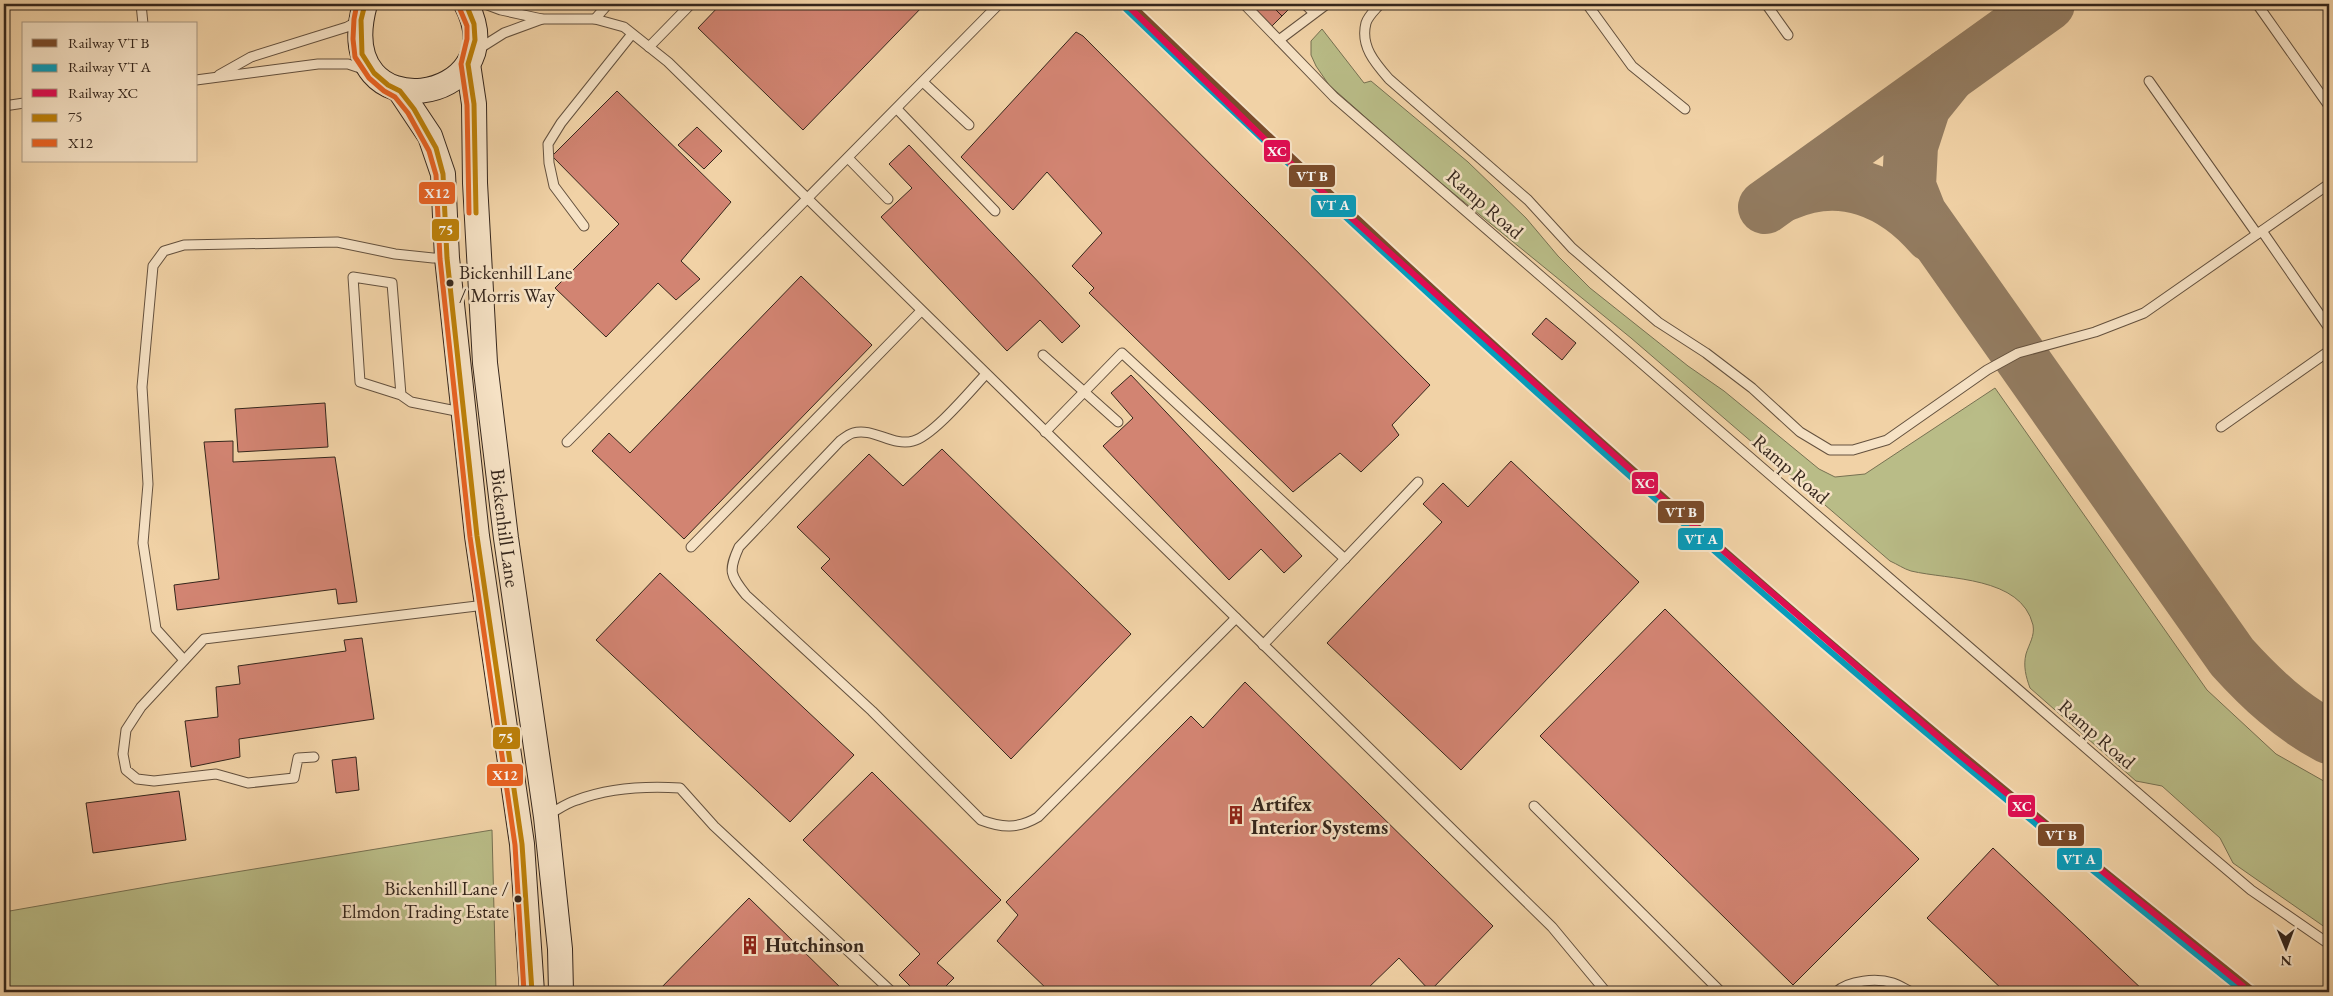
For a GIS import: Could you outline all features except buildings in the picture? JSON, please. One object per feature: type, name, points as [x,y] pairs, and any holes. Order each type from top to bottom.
[{"type":"main road","name":"Bickenhill Lane","points":[[466,4],[474,24],[475,40],[470,59],[474,104],[475,183],[485,363],[506,538],[546,817],[560,949],[561,992]]},
{"type":"main road","points":[[363,12],[360,39],[362,54],[374,73],[388,85],[400,91],[424,92],[438,89],[453,81],[470,59]]},
{"type":"main road","name":"Bickenhill Lane","points":[[400,91],[436,148],[443,174],[447,258],[477,536],[522,844],[532,992]]},
{"type":"lane","points":[[141,4],[143,22]]},
{"type":"lane","points":[[485,4],[501,10],[542,19],[595,19],[624,28],[668,62],[1552,927],[1606,992]]},
{"type":"lane","points":[[595,19],[608,4]]},
{"type":"lane","points":[[649,47],[691,4]]},
{"type":"lane","points":[[567,442],[808,200],[999,4]]},
{"type":"lane","name":"Ramp Road","points":[[1244,4],[1334,97],[2199,846],[2251,890],[2329,944]]},
{"type":"lane","points":[[1305,4],[1314,14]]},
{"type":"lane","points":[[1280,40],[1327,4]]},
{"type":"lane","points":[[1380,4],[1366,22],[1365,43],[1372,60],[1389,79],[1528,200],[1572,248],[1658,322],[1706,353],[1752,388],[1800,432],[1830,450],[1852,450],[1887,440],[1987,370],[2018,354],[2095,332],[2144,313],[2329,184]]},
{"type":"lane","points":[[1587,4],[1632,66],[1685,109]]},
{"type":"lane","points":[[1766,4],[1788,35]]},
{"type":"lane","points":[[2257,4],[2329,106]]},
{"type":"lane","points":[[214,78],[251,57],[347,27],[363,12]]},
{"type":"lane","points":[[470,59],[504,32],[542,19]]},
{"type":"lane","points":[[584,226],[554,186],[549,163],[548,144],[561,123],[632,34]]},
{"type":"lane","points":[[198,80],[318,64],[348,64],[374,73]]},
{"type":"lane","points":[[2149,81],[2329,328]]},
{"type":"lane","points":[[923,82],[969,125]]},
{"type":"lane","points":[[4,106],[22,103]]},
{"type":"lane","points":[[897,108],[995,211]]},
{"type":"lane","points":[[848,158],[888,199]]},
{"type":"lane","points":[[184,660],[156,629],[143,543],[148,484],[142,386],[153,266],[164,251],[184,245],[337,242],[395,254],[447,258]]},
{"type":"lane","points":[[401,395],[392,283],[353,278],[360,382],[401,395],[411,402],[464,412]]},
{"type":"lane","points":[[691,547],[921,311]]},
{"type":"lane","points":[[2221,428],[2329,350]]},
{"type":"lane","points":[[1045,432],[1122,353],[1345,559]]},
{"type":"lane","points":[[1044,355],[1083,393],[1118,422]]},
{"type":"lane","points":[[986,374],[926,435],[912,442],[899,442],[865,432],[852,433],[840,441],[740,547],[731,564],[732,578],[746,595],[872,711],[981,820],[998,827],[1027,824],[1038,817],[1236,618]]},
{"type":"lane","points":[[1263,645],[1418,482]]},
{"type":"lane","points":[[314,757],[298,758],[294,778],[248,783],[216,774],[154,781],[137,779],[126,770],[122,754],[126,730],[141,707],[204,639],[488,605]]},
{"type":"lane","points":[[546,817],[576,800],[605,793],[650,786],[680,788],[714,826],[892,992]]},
{"type":"lane","points":[[1534,806],[1721,992]]},
{"type":"lane","points":[[1836,992],[1840,988],[1866,980],[1893,983],[1911,992]]},
{"type":"green space","points":[[1322,29],[1364,83],[1371,81],[1468,162],[1526,218],[1558,256],[1590,288],[1688,366],[1724,391],[1819,469],[1835,477],[1865,474],[1995,388],[2207,690],[2276,754],[2329,784],[2329,930],[2233,863],[2220,838],[2162,786],[2136,781],[2030,688],[2026,676],[2025,663],[2033,625],[2026,609],[2014,597],[1982,583],[1911,571],[1890,561],[1631,338],[1415,162],[1329,85],[1311,55],[1311,41]]},
{"type":"green space","points":[[492,830],[496,992],[4,992],[4,912]]},
{"type":"taxiway","points":[[1765,207],[2048,4]]},
{"type":"taxiway","points":[[1949,75],[1924,106],[1911,146],[1909,186],[1920,214],[2232,657],[2277,702],[2302,721],[2329,737]]},
{"type":"taxiway","points":[[1786,194],[1807,187],[1827,184],[1865,189],[1900,207],[1931,235]]},
{"type":"transit line","name":"X12","points":[[357,4],[353,39],[355,57],[369,78],[384,91],[395,97],[408,113],[429,151],[436,175],[440,259],[470,537],[515,845],[524,992]]},
{"type":"transit line","name":"75","points":[[365,4],[361,20],[362,54],[374,73],[388,85],[400,91],[414,109],[436,148],[443,174],[447,258],[477,536],[522,844],[532,992]]},
{"type":"transit line","name":"75","points":[[466,4],[474,24],[475,40],[468,64],[474,104],[476,213]]},
{"type":"transit line","points":[[1131,4],[1314,178],[1499,349],[1686,517],[1971,761],[2255,992]]},
{"type":"transit line","name":"X12","points":[[459,7],[467,26],[467,39],[461,64],[467,105],[469,213]]},
{"type":"transit line","points":[[1126,9],[1402,269],[1682,523],[1919,727],[2057,842],[2243,992]]},
{"type":"rail line","name":"XC","points":[[1126,4],[1276,150],[1654,491],[1957,753],[2243,986]]},
{"type":"place","name":"Bickenhill Lane / Morris Way","points":[[450,283]]},
{"type":"place","name":"Artifex Interior Systems","points":[[1236,815]]},
{"type":"place","name":"Bickenhill Lane / Elmdon Trading Estate","points":[[518,899]]},
{"type":"place","name":"Hutchinson","points":[[750,945]]}]
